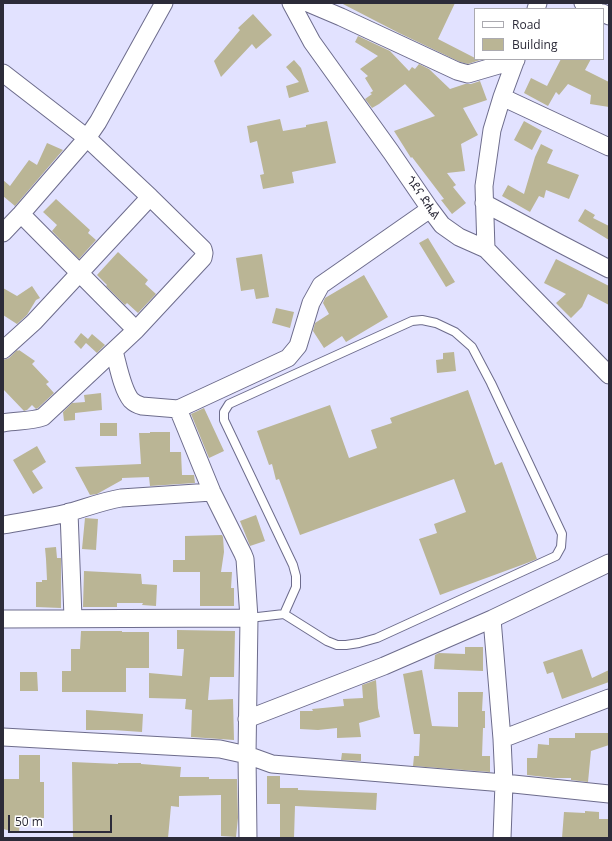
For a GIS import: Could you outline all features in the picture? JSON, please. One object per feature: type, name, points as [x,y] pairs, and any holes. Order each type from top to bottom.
[{"type":"street","points":[[136,330],[79,272],[10,222],[87,138],[98,122],[164,3]]},
{"type":"street","name":"ጎደና ድሒል","points":[[291,3],[312,42],[442,225],[459,237],[486,249],[609,375]]},
{"type":"street","points":[[308,3],[457,71],[468,74],[516,60]]},
{"type":"street","points":[[583,3],[593,8]]},
{"type":"street","points":[[486,249],[484,186],[492,130],[502,97],[516,60]]},
{"type":"street","points":[[3,73],[87,138],[203,249],[204,253],[203,258],[136,330],[42,416],[34,420],[3,423]]},
{"type":"street","points":[[502,97],[609,147]]},
{"type":"street","points":[[3,350],[34,322],[150,197]]},
{"type":"street","points":[[484,203],[609,269]]},
{"type":"street","points":[[114,351],[126,390],[132,401],[142,406],[178,409],[288,358],[298,346],[311,303],[321,285],[430,209]]},
{"type":"street","points":[[178,409],[212,492],[245,559],[249,618],[247,719],[248,838]]},
{"type":"street","points":[[3,525],[53,516],[88,507],[107,500],[212,492]]},
{"type":"street","points":[[69,512],[73,618]]},
{"type":"street","points":[[247,719],[384,666],[492,619],[609,564]]},
{"type":"street","points":[[3,619],[249,618]]},
{"type":"street","points":[[492,619],[502,739],[504,783],[502,838]]},
{"type":"street","points":[[502,739],[609,698]]},
{"type":"street","points":[[3,737],[220,749],[247,755],[272,764],[504,783],[609,794]]},
{"type":"lane","points":[[249,618],[284,614],[327,641],[337,645],[359,643],[377,638],[556,556],[561,547],[562,534],[491,383],[472,347],[456,332],[436,323],[422,320],[412,321],[229,404],[224,412],[224,420],[293,565],[296,576],[296,587],[284,614]]},
{"type":"building","points":[[341,3],[455,3],[438,39],[474,57],[474,60],[480,60],[468,64],[460,62]]},
{"type":"building","points":[[253,14],[272,35],[256,49],[252,44],[221,77],[214,61],[240,30],[238,28]]},
{"type":"building","points":[[358,36],[390,51],[409,71],[412,67],[415,69],[419,64],[429,69],[450,89],[480,81],[487,100],[463,108],[478,135],[461,144],[465,171],[447,173],[456,185],[453,187],[466,203],[452,214],[441,200],[444,199],[412,157],[411,158],[394,131],[435,116],[405,84],[372,108],[365,99],[372,94],[370,93],[373,91],[365,78],[368,76],[360,69],[378,56],[355,42]]},
{"type":"building","points":[[294,60],[301,68],[309,92],[289,98],[286,86],[299,82],[286,67]]},
{"type":"building","points":[[560,60],[590,60],[585,70],[609,82],[609,107],[590,104],[591,95],[568,84],[559,95],[556,92],[548,106],[524,93],[531,78],[547,86]]},
{"type":"building","points":[[280,119],[283,131],[327,121],[336,163],[292,172],[294,183],[263,189],[260,175],[264,174],[257,141],[250,143],[247,126]]},
{"type":"building","points":[[524,121],[542,131],[532,150],[514,140]]},
{"type":"building","points":[[47,143],[63,150],[15,206],[3,196],[3,180],[10,186],[29,160],[37,165]]},
{"type":"building","points":[[541,144],[553,150],[547,163],[579,175],[569,199],[546,190],[544,198],[539,196],[530,212],[502,196],[508,185],[524,194],[535,157]]},
{"type":"building","points":[[56,199],[90,230],[88,233],[96,240],[79,259],[52,231],[57,225],[43,212]]},
{"type":"building","points":[[585,209],[595,215],[593,218],[609,226],[609,240],[578,221]]},
{"type":"building","points":[[428,238],[455,282],[446,287],[419,243]]},
{"type":"building","points":[[118,252],[148,280],[145,284],[156,294],[138,313],[127,303],[125,305],[97,275]]},
{"type":"building","points":[[262,254],[269,297],[256,299],[254,289],[241,291],[236,258]]},
{"type":"building","points":[[556,259],[609,286],[609,305],[588,294],[582,307],[571,318],[556,303],[566,294],[544,283]]},
{"type":"building","points":[[364,275],[388,317],[346,342],[342,336],[324,348],[313,331],[315,323],[329,314],[323,303],[325,298]]},
{"type":"building","points":[[32,286],[40,298],[36,300],[27,315],[17,324],[3,315],[3,288],[17,296]]},
{"type":"building","points":[[276,308],[294,312],[290,328],[272,323]]},
{"type":"building","points":[[81,333],[88,339],[92,334],[105,345],[97,353],[86,343],[81,349],[74,342]]},
{"type":"building","points":[[17,350],[35,361],[32,364],[49,382],[46,384],[54,393],[36,409],[32,405],[24,411],[3,389],[3,360],[9,358]]},
{"type":"building","points":[[454,352],[456,371],[437,373],[436,360],[443,359],[443,353]]},
{"type":"building","points":[[468,390],[495,465],[502,462],[537,559],[440,595],[419,539],[437,533],[434,524],[466,512],[454,479],[300,535],[279,479],[276,480],[272,464],[269,465],[257,431],[330,405],[349,458],[377,448],[371,430],[392,423],[390,418]]},
{"type":"building","points":[[101,393],[102,410],[75,413],[75,420],[64,421],[63,412],[72,403],[85,402],[84,395]]},
{"type":"building","points":[[204,408],[224,451],[209,458],[191,414]]},
{"type":"building","points":[[100,423],[117,423],[117,436],[100,436]]},
{"type":"building","points":[[170,432],[170,452],[181,452],[182,475],[194,475],[195,483],[150,486],[149,477],[122,478],[122,480],[97,494],[90,495],[75,467],[141,464],[139,433]]},
{"type":"building","points":[[37,446],[46,462],[32,471],[43,488],[33,494],[13,460]]},
{"type":"building","points":[[256,515],[265,541],[250,546],[240,521]]},
{"type":"building","points":[[85,518],[98,519],[96,550],[82,549]]},
{"type":"building","points":[[222,535],[224,552],[221,572],[232,572],[231,588],[234,588],[234,606],[200,606],[200,572],[173,572],[173,560],[185,560],[185,536]]},
{"type":"building","points":[[56,547],[57,558],[61,558],[61,608],[36,607],[36,582],[47,580],[45,548]]},
{"type":"building","points":[[84,571],[141,574],[142,584],[157,585],[156,606],[142,605],[143,603],[117,603],[117,607],[83,607]]},
{"type":"building","points":[[177,630],[235,631],[234,677],[210,677],[208,700],[233,699],[234,740],[191,737],[192,710],[185,709],[186,699],[149,698],[149,673],[182,676],[184,649],[177,649]]},
{"type":"building","points":[[81,631],[149,632],[149,668],[126,668],[126,692],[62,692],[62,671],[71,671],[71,649],[80,649]]},
{"type":"building","points":[[465,647],[483,647],[483,671],[434,669],[435,655],[439,653],[465,654]]},
{"type":"building","points":[[582,649],[592,678],[609,670],[609,682],[562,699],[553,672],[547,674],[543,662]]},
{"type":"building","points":[[422,670],[432,726],[458,727],[458,692],[483,692],[482,711],[485,711],[485,728],[483,728],[482,756],[490,756],[490,772],[413,766],[414,756],[419,756],[420,734],[414,734],[403,674]]},
{"type":"building","points":[[20,672],[37,672],[38,691],[20,691]]},
{"type":"building","points":[[376,680],[380,717],[359,723],[361,737],[337,738],[337,728],[318,730],[300,729],[300,711],[313,711],[312,709],[344,706],[343,699],[363,698],[362,685]]},
{"type":"building","points":[[86,710],[143,714],[142,732],[86,730]]},
{"type":"building","points":[[575,733],[609,733],[609,745],[591,751],[588,782],[571,780],[571,778],[527,775],[527,758],[537,758],[538,744],[549,745],[549,738],[575,738]]},
{"type":"building","points":[[342,753],[361,754],[361,761],[341,760]]},
{"type":"building","points":[[19,755],[40,755],[40,782],[44,782],[44,818],[20,818],[19,833],[3,829],[3,779],[19,779]]},
{"type":"building","points":[[72,762],[118,764],[141,763],[181,767],[180,777],[237,779],[238,818],[236,837],[221,836],[221,795],[179,796],[179,807],[171,806],[168,838],[73,838]]},
{"type":"building","points":[[267,776],[280,776],[280,788],[377,793],[376,810],[295,806],[294,838],[280,838],[280,804],[267,804]]},
{"type":"building","points":[[585,811],[599,812],[599,819],[609,819],[609,838],[562,838],[564,812],[585,813]]}]
